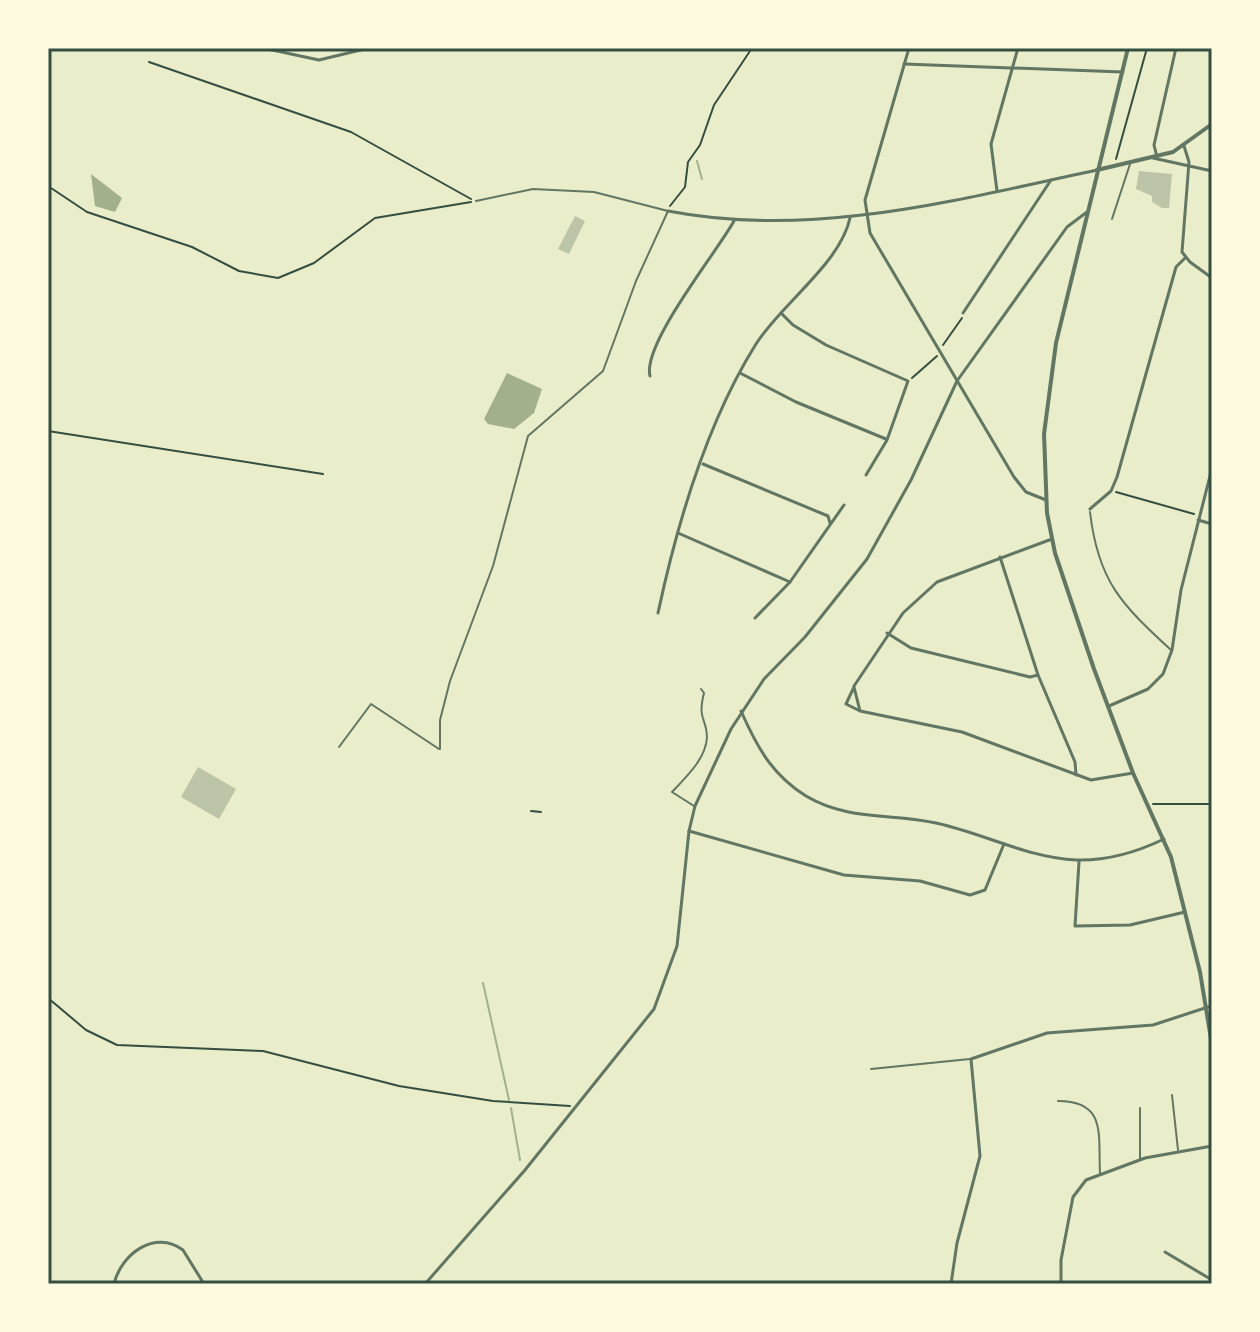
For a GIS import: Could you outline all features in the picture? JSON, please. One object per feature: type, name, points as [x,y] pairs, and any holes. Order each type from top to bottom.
[{"type":"street","points":[[263,48],[319,60],[340,58],[369,48]]},
{"type":"street","points":[[909,48],[865,200],[870,233],[1019,486],[1031,495],[1046,500]]},
{"type":"street","points":[[997,191],[991,144],[1018,48]]},
{"type":"street","points":[[1128,48],[1051,375],[1044,434],[1046,500],[1052,539],[1108,706],[1133,773],[1164,839],[1209,1008],[1212,1045]]},
{"type":"street","points":[[1155,157],[1154,145],[1176,48]]},
{"type":"street","points":[[904,64],[1123,72]]},
{"type":"street","points":[[668,211],[734,221],[850,218],[1155,157],[1184,146],[1212,124]]},
{"type":"street","points":[[1184,146],[1188,166],[1181,235],[1185,258],[1212,278]]},
{"type":"street","points":[[1155,157],[1212,171]]},
{"type":"street","points":[[963,313],[1051,180]]},
{"type":"street","points":[[425,1284],[636,1036],[664,988],[677,946],[689,831],[695,806],[741,711],[764,679],[805,637],[867,559],[898,505],[957,381],[1071,222],[1088,211]]},
{"type":"street","points":[[658,613],[678,533],[740,373],[758,341],[842,239],[850,218]]},
{"type":"street","points":[[650,376],[650,361],[686,291],[734,221]]},
{"type":"street","points":[[1090,509],[1111,491],[1176,267],[1185,258]]},
{"type":"street","points":[[781,313],[793,325],[826,345],[908,381],[887,440],[866,475]]},
{"type":"street","points":[[740,373],[785,397],[887,440]]},
{"type":"street","points":[[703,464],[828,516],[830,523]]},
{"type":"street","points":[[1108,706],[1148,689],[1163,674],[1172,650],[1176,610],[1212,468]]},
{"type":"street","points":[[755,618],[790,582],[844,505]]},
{"type":"street","points":[[1199,518],[1212,524]]},
{"type":"street","points":[[678,533],[790,582]]},
{"type":"street","points":[[1052,539],[937,582],[887,633],[846,704],[860,711],[962,732],[1076,776],[1108,779],[1133,773]]},
{"type":"street","points":[[1000,557],[1038,675],[1071,750],[1076,776]]},
{"type":"street","points":[[887,633],[911,648],[1030,677],[1038,675]]},
{"type":"street","points":[[854,687],[860,711]]},
{"type":"street","points":[[741,711],[760,753],[781,779],[808,797],[845,813],[932,822],[1047,857],[1079,860],[1125,854],[1164,839]]},
{"type":"street","points":[[689,831],[844,875],[920,881],[970,895],[985,890],[1004,843]]},
{"type":"street","points":[[1079,860],[1075,926],[1130,925],[1185,912]]},
{"type":"street","points":[[951,1284],[981,1143],[971,1059],[1047,1033],[1153,1025],[1209,1008]]},
{"type":"street","points":[[1061,1284],[1073,1197],[1086,1180],[1140,1160],[1212,1146]]},
{"type":"street","points":[[114,1284],[126,1257],[148,1244],[160,1243],[183,1250],[204,1284]]},
{"type":"street","points":[[1165,1252],[1212,1280]]},
{"type":"lane","points":[[1112,219],[1130,163]]},
{"type":"lane","points":[[339,747],[371,704],[440,749],[439,729],[450,681],[493,566],[528,436],[603,371],[636,281],[668,211],[579,191],[533,189],[476,201]]},
{"type":"lane","points":[[1090,509],[1094,550],[1101,568],[1129,609],[1172,650]]},
{"type":"lane","points":[[695,806],[672,792],[696,765],[703,750],[707,735],[699,713],[704,693],[701,689]]},
{"type":"lane","points":[[871,1069],[971,1059]]},
{"type":"lane","points":[[1172,1095],[1178,1151]]},
{"type":"lane","points":[[1058,1101],[1083,1103],[1093,1114],[1098,1128],[1100,1173]]},
{"type":"lane","points":[[1140,1108],[1140,1160]]},
{"type":"path","points":[[668,211],[685,187],[688,162],[700,145],[714,105],[752,48]]},
{"type":"path","points":[[1114,167],[1147,48]]},
{"type":"path","points":[[149,62],[351,132],[476,201]]},
{"type":"path","points":[[48,186],[87,212],[192,247],[239,271],[278,278],[314,263],[375,218],[476,201]]},
{"type":"path","points":[[943,346],[963,313]]},
{"type":"path","points":[[908,381],[940,354]]},
{"type":"path","points":[[48,431],[323,474]]},
{"type":"path","points":[[1111,491],[1199,518]]},
{"type":"path","points":[[1148,804],[1212,804]]},
{"type":"path","points":[[531,811],[541,812]]},
{"type":"path","points":[[48,998],[86,1030],[117,1045],[254,1050],[399,1086],[493,1101],[575,1106]]},
{"type":"shaded area","points":[[91,174],[122,198],[115,212],[95,206]]},
{"type":"shaded area","points":[[507,373],[542,389],[534,413],[514,429],[488,424],[484,419]]},
{"type":"building","points":[[1139,171],[1172,174],[1169,208],[1162,208],[1152,202],[1152,196],[1136,189]]},
{"type":"building","points":[[575,216],[585,221],[569,254],[558,249]]},
{"type":"building","points":[[198,767],[236,789],[219,819],[181,797]]},
{"type":"waterway","points":[[697,161],[702,179]]},
{"type":"waterway","points":[[483,983],[509,1100]]},
{"type":"waterway","points":[[511,1108],[520,1160]]}]
